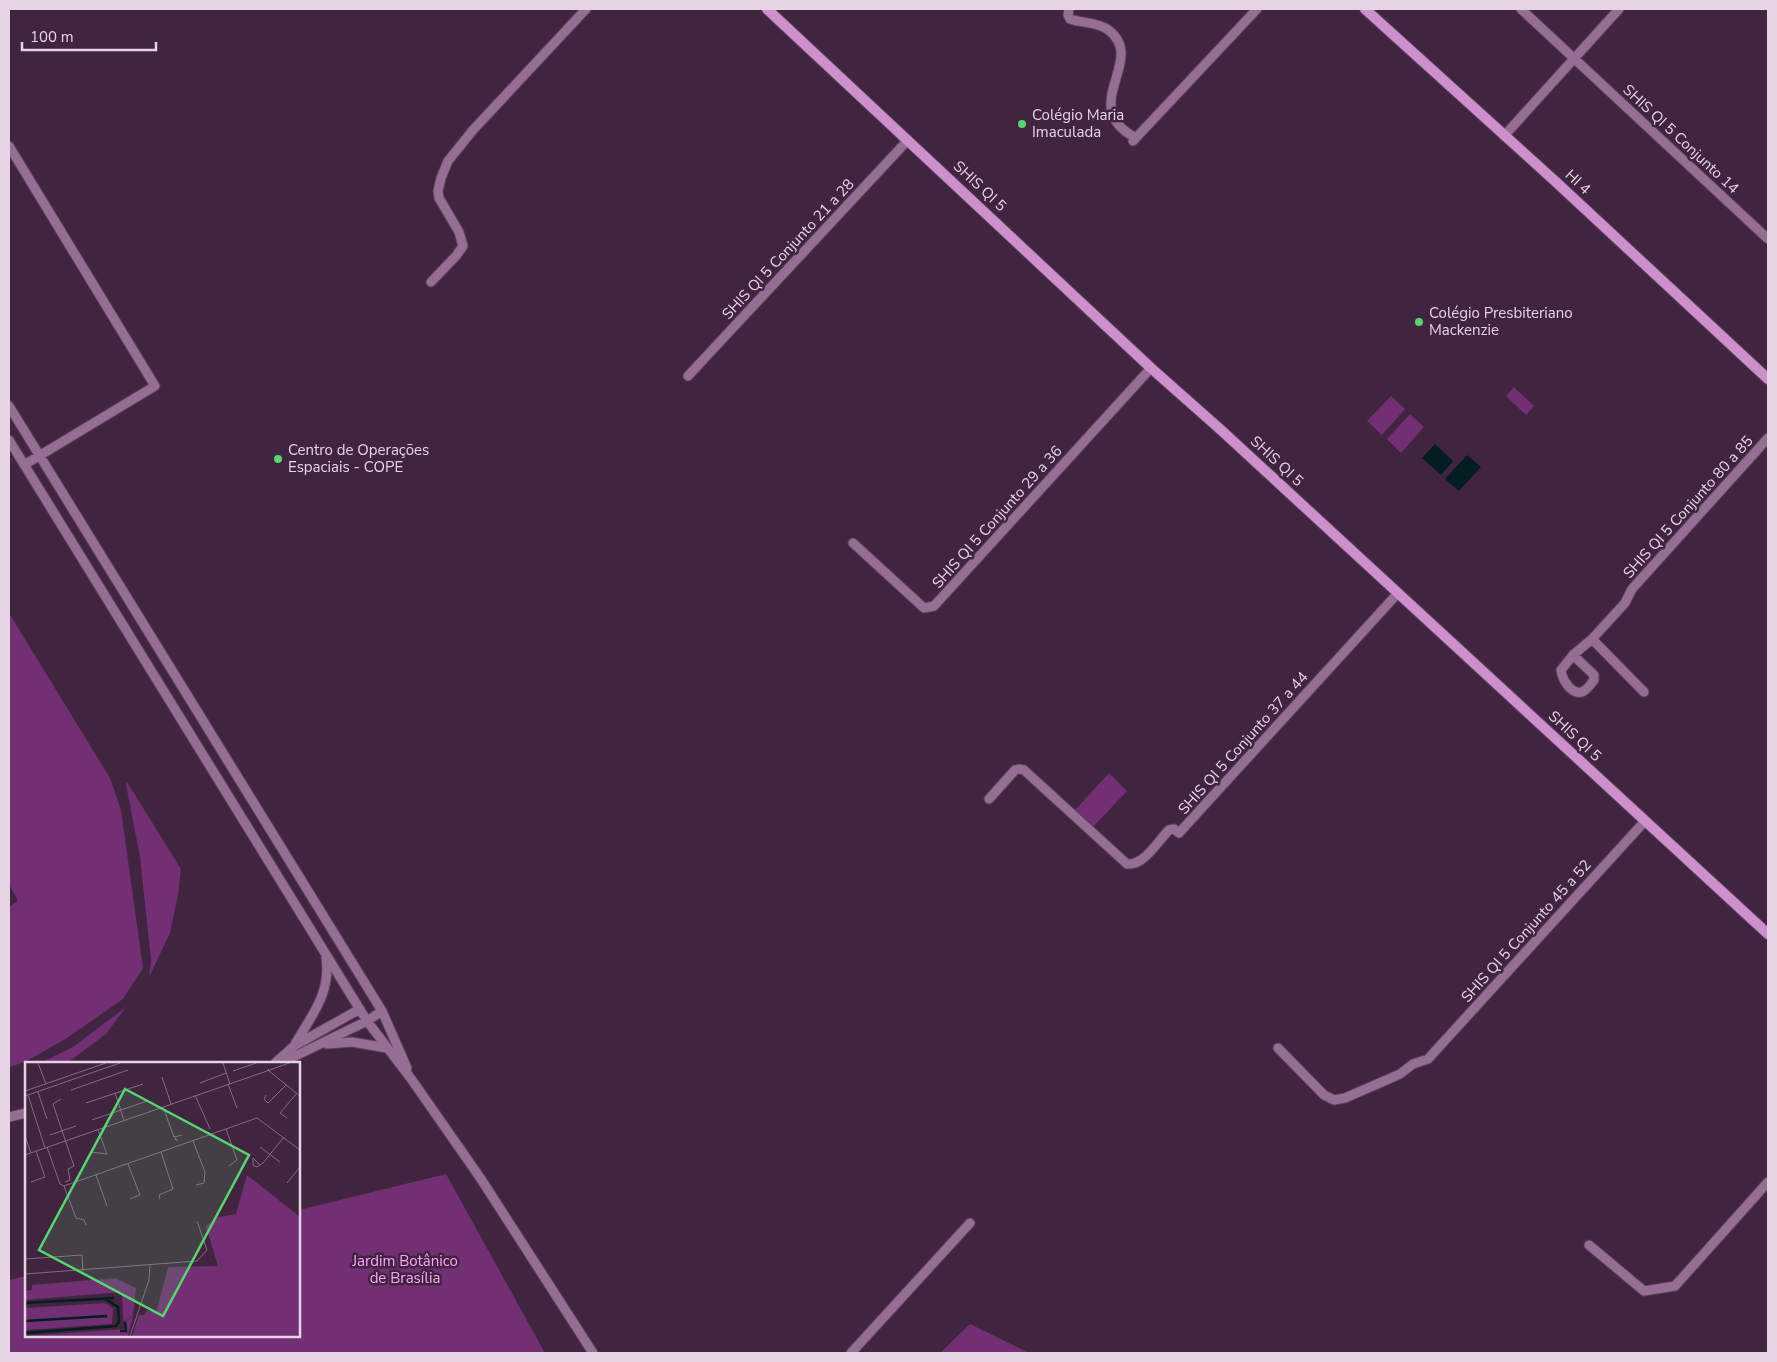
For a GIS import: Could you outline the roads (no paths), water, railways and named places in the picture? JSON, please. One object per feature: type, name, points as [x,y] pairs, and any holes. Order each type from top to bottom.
[{"type":"street","points":[[431,282],[463,246],[459,232],[439,198],[440,178],[448,161],[461,143],[586,9]]},
{"type":"street","name":"SHIS QI 5","points":[[767,9],[1152,368],[1768,934]]},
{"type":"street","points":[[1069,9],[1068,16],[1070,19],[1094,23],[1106,29],[1116,38],[1122,56],[1110,106],[1114,120],[1119,127],[1135,140],[1256,9]]},
{"type":"street","name":"HI 4","points":[[1365,9],[1768,379]]},
{"type":"street","name":"SHIS QI 5 Conjunto 14","points":[[1521,9],[1768,239]]},
{"type":"street","points":[[1504,136],[1620,9]]},
{"type":"street","name":"SHIS QI 5 Conjunto 21 a 28","points":[[688,376],[908,140]]},
{"type":"street","points":[[9,146],[155,386],[24,465]]},
{"type":"street","name":"SHIS QI 5 Conjunto 29 a 36","points":[[853,543],[924,608],[934,606],[1152,368]]},
{"type":"street","points":[[9,406],[382,1011],[412,1080]]},
{"type":"street","points":[[9,439],[15,441],[21,439],[24,434],[23,428]]},
{"type":"street","name":"SHIS QI 5 Conjunto 80 a 85","points":[[1574,655],[1592,639],[1625,603],[1632,588],[1768,438]]},
{"type":"street","points":[[9,439],[367,1021],[412,1080],[481,1179],[593,1353]]},
{"type":"street","points":[[63,528],[62,522],[65,517],[71,515],[78,518]]},
{"type":"street","name":"SHIS QI 5 Conjunto 37 a 44","points":[[989,799],[1015,770],[1024,770],[1127,864],[1133,864],[1141,860],[1169,830],[1179,833],[1398,593]]},
{"type":"street","points":[[1592,639],[1644,692]]},
{"type":"street","name":"SHIS QI 5 Conjunto 45 a 52","points":[[1278,1048],[1324,1095],[1334,1100],[1344,1098],[1400,1074],[1413,1064],[1428,1058],[1644,821]]},
{"type":"street","points":[[294,1046],[324,993],[328,972],[325,953]]},
{"type":"street","points":[[276,1062],[294,1046],[360,1009]]},
{"type":"street","points":[[283,1062],[367,1021],[382,1011]]},
{"type":"street","points":[[322,1044],[352,1042],[386,1048]]},
{"type":"street","points":[[9,1115],[25,1113]]},
{"type":"street","points":[[1589,1245],[1644,1291],[1674,1286],[1768,1182]]},
{"type":"street","points":[[851,1353],[970,1223]]},
{"type":"place","name":"Colégio Maria Imaculada","points":[[1022,124]]},
{"type":"place","name":"Colégio Presbiteriano Mackenzie","points":[[1419,322]]},
{"type":"place","name":"Centro de Operações Espaciais - COPE","points":[[278,459]]},
{"type":"park label","name":"Jardim Botânico de Brasília","points":[[405,1270]]}]
